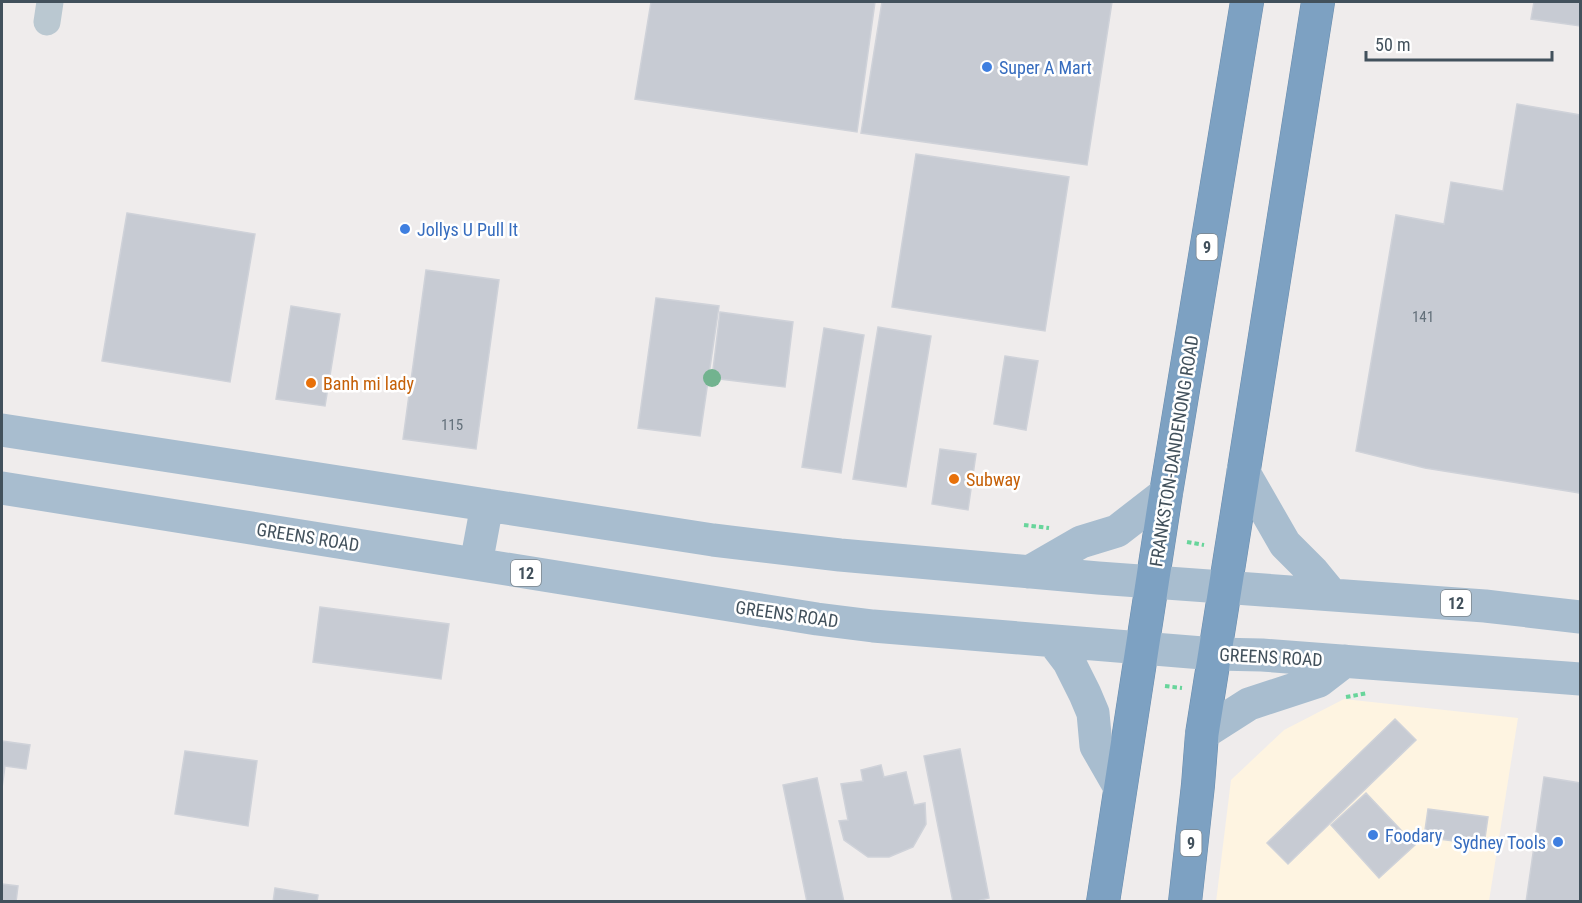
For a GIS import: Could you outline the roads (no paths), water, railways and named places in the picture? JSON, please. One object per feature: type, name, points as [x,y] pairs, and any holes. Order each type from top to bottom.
[{"type":"highway","name":"FRANKSTON-DANDENONG ROAD","points":[[1102,902],[1166,493],[1247,2]]},
{"type":"highway","name":"9","points":[[1185,902],[1202,734],[1318,2]]},
{"type":"main road","name":"12","points":[[2,430],[714,540],[840,555],[1029,572],[1485,606],[1581,617]]},
{"type":"main road","points":[[1243,471],[1286,544],[1331,594]]},
{"type":"main road","name":"GREENS ROAD","points":[[2,488],[817,619],[1215,654],[1248,654],[1581,679]]},
{"type":"main road","points":[[1029,572],[1081,542],[1117,531],[1166,493]]},
{"type":"main road","points":[[477,564],[487,505]]},
{"type":"main road","points":[[1053,641],[1069,662],[1085,694],[1093,713],[1096,746],[1119,786]]},
{"type":"main road","points":[[1202,734],[1249,704],[1319,681],[1345,662]]},
{"type":"place","name":"Super A Mart","points":[[987,67]]},
{"type":"place","name":"Jollys U Pull It","points":[[405,229]]},
{"type":"place","name":"Banh mi lady","points":[[311,383]]},
{"type":"place","name":"Subway","points":[[954,479]]},
{"type":"place","name":"Foodary","points":[[1373,835]]},
{"type":"place","name":"Sydney Tools","points":[[1558,842]]}]
